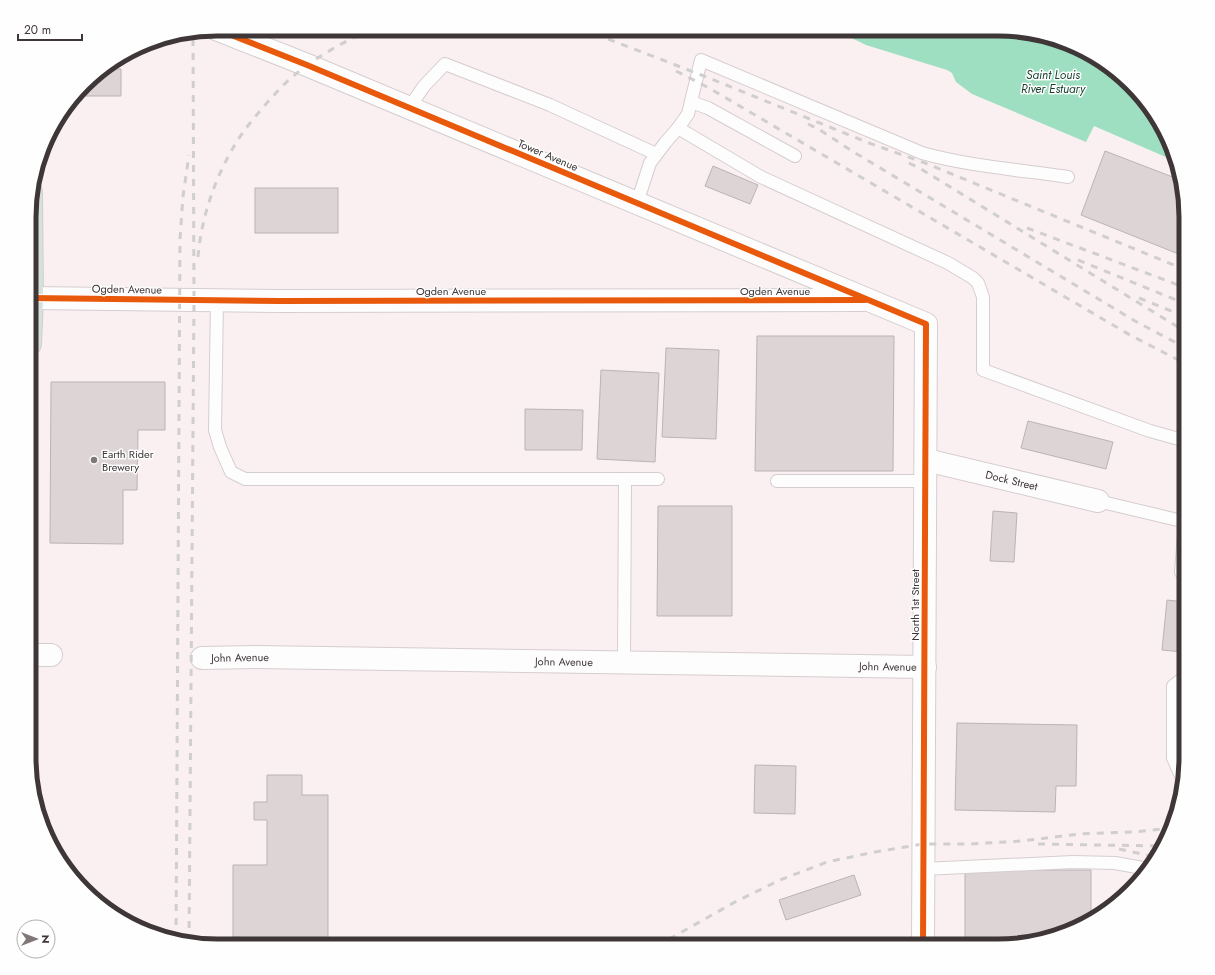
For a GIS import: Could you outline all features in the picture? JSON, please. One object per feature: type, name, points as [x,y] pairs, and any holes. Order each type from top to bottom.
[{"type":"street","name":"Tower Avenue","points":[[233,36],[871,300]]},
{"type":"street","name":"Ogden Avenue","points":[[36,298],[217,300],[871,300]]},
{"type":"street","name":"North 1st Street","points":[[871,300],[926,324],[924,939]]},
{"type":"street","name":"Dock Street","points":[[926,460],[1098,501]]},
{"type":"street","points":[[36,655],[51,656]]},
{"type":"street","name":"John Avenue","points":[[202,658],[256,657],[925,667]]},
{"type":"lane","points":[[637,202],[648,167],[656,154],[688,114],[701,60],[922,153],[989,166],[1068,176]]},
{"type":"lane","points":[[409,108],[424,86],[445,64],[550,105],[656,154]]},
{"type":"lane","points":[[691,102],[708,108],[795,156]]},
{"type":"lane","points":[[678,128],[761,177],[948,263],[973,278],[978,284],[983,297],[983,370],[1150,431],[1179,439]]},
{"type":"lane","points":[[217,300],[215,430],[220,447],[231,472],[245,479],[658,479]]},
{"type":"lane","points":[[624,662],[625,479]]},
{"type":"lane","points":[[777,481],[926,481]]},
{"type":"lane","points":[[1098,501],[1179,521]]},
{"type":"lane","points":[[1179,681],[1173,686],[1173,758],[1179,771]]},
{"type":"lane","points":[[923,869],[1073,862],[1115,864],[1142,868]]},
{"type":"water","name":"Saint Louis River Estuary","points":[[847,36],[1010,36],[1034,39],[1068,50],[1099,66],[1126,89],[1149,116],[1165,147],[1169,158],[1094,126],[1086,142],[972,94],[956,82],[952,73],[947,70],[866,45]]},
{"type":"building","points":[[112,69],[121,69],[121,96],[83,96]]},
{"type":"building","points":[[1105,151],[1175,178],[1179,205],[1179,254],[1081,215]]},
{"type":"building","points":[[713,166],[758,185],[750,204],[705,186]]},
{"type":"building","points":[[255,188],[338,188],[338,233],[255,233]]},
{"type":"building","points":[[757,336],[894,336],[893,471],[755,471]]},
{"type":"building","points":[[666,348],[719,350],[716,439],[662,437]]},
{"type":"building","points":[[601,370],[659,373],[655,462],[597,459]]},
{"type":"building","name":"Earth Rider Brewery","points":[[51,382],[165,382],[165,430],[138,430],[137,490],[123,490],[123,544],[50,543]]},
{"type":"building","points":[[525,409],[583,410],[582,450],[525,450]]},
{"type":"building","points":[[1028,421],[1113,442],[1106,469],[1021,448]]},
{"type":"building","points":[[658,506],[732,506],[732,616],[657,616]]},
{"type":"building","points":[[993,511],[1017,513],[1014,562],[990,561]]},
{"type":"building","points":[[1167,600],[1179,601],[1179,652],[1162,650]]},
{"type":"building","points":[[957,723],[1077,725],[1076,786],[1056,786],[1055,812],[955,810]]},
{"type":"building","points":[[755,765],[796,766],[795,814],[754,813]]},
{"type":"building","points":[[267,775],[302,775],[302,795],[328,795],[328,939],[240,939],[240,937],[233,937],[233,865],[267,865],[267,820],[254,820],[254,802],[267,802]]},
{"type":"building","points":[[965,870],[1091,870],[1091,914],[1089,915],[1068,925],[1034,936],[1010,939],[965,939]]},
{"type":"building","points":[[854,875],[861,895],[786,920],[779,900]]},
{"type":"railway","points":[[198,257],[205,215],[214,187],[226,160],[248,125],[278,91],[311,62],[357,36]]},
{"type":"railway","points":[[600,36],[704,76],[869,143],[925,163],[1179,267]]},
{"type":"railway","points":[[189,937],[194,300],[193,38]]},
{"type":"railway","points":[[676,71],[709,88],[1130,335],[1179,360]]},
{"type":"railway","points":[[808,124],[1135,321],[1179,344]]},
{"type":"railway","points":[[176,935],[180,239],[183,196],[189,155]]},
{"type":"railway","points":[[909,163],[1179,328]]},
{"type":"railway","points":[[1027,228],[1179,285]]},
{"type":"railway","points":[[1078,260],[1179,301]]},
{"type":"railway","points":[[1139,298],[1179,314]]},
{"type":"railway","points":[[669,939],[735,902],[780,880],[827,862],[923,844],[970,844],[1022,841],[1079,834],[1133,832],[1165,829]]},
{"type":"railway","points":[[1038,844],[1156,846]]},
{"type":"railway","points":[[1119,849],[1151,856]]},
{"type":"cycle path","points":[[234,36],[307,65],[926,324],[923,939]]},
{"type":"cycle path","points":[[36,298],[280,301],[865,300]]},
{"type":"place","name":"Earth Rider Brewery","points":[[94,460]]}]
